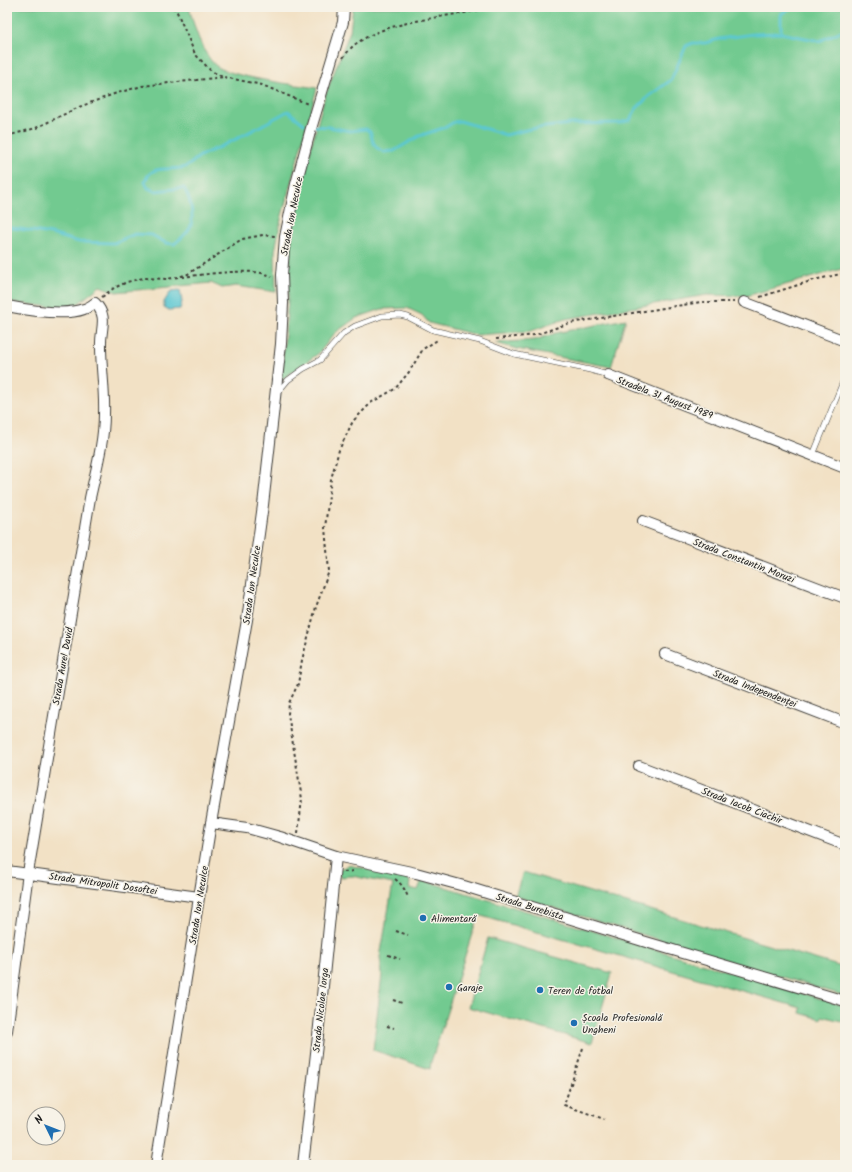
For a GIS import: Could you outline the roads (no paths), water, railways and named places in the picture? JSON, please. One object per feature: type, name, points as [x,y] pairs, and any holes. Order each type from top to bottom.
[{"type":"street","name":"Strada Ion Neculce","points":[[156,1165],[199,897],[247,620],[263,504],[281,338],[282,275],[285,237],[296,184],[317,106],[343,22],[344,7]]},
{"type":"street","points":[[744,302],[845,341]]},
{"type":"street","name":"Strada Aurel David","points":[[7,306],[50,312],[75,311],[84,309],[95,303],[104,315],[101,344],[104,390],[102,440],[89,506],[28,873],[7,1031]]},
{"type":"street","name":"Stradela 31 August 1989","points":[[608,375],[845,468]]},
{"type":"street","name":"Strada Constantin Moruzi","points":[[643,521],[845,598]]},
{"type":"street","name":"Strada Independenței","points":[[665,654],[845,723]]},
{"type":"street","name":"Strada Iacob Ciachir","points":[[638,766],[845,845]]},
{"type":"street","name":"Strada Burebista","points":[[212,823],[247,828],[297,842],[336,856],[416,873],[464,886],[646,942],[845,1000]]},
{"type":"street","name":"Strada Nicolae Iorga","points":[[303,1165],[318,1036],[336,856]]},
{"type":"street","name":"Strada Mitropolit Dosoftei","points":[[7,871],[199,897]]},
{"type":"lane","name":"Stradela 31 August 1989","points":[[275,395],[288,380],[303,369],[320,360],[344,333],[355,326],[382,316],[400,315],[408,317],[433,330],[480,341],[502,351],[608,375]]},
{"type":"lane","points":[[813,455],[845,377]]},
{"type":"water","points":[[180,290],[182,302],[180,309],[169,310],[164,307],[164,302],[171,291]]},
{"type":"waterway","points":[[781,33],[781,14],[792,7]]},
{"type":"waterway","points":[[314,126],[350,131],[366,129],[370,132],[373,142],[377,148],[384,152],[394,151],[419,136],[460,121],[506,135],[530,129],[570,124],[620,123],[630,120],[636,109],[648,97],[671,80],[686,46],[693,43],[705,43],[719,39],[753,34],[781,33],[820,41],[845,29]]},
{"type":"waterway","points":[[7,227],[51,234],[79,242],[114,243],[135,234],[152,235],[166,243],[174,244],[184,236],[190,228],[192,221],[190,201],[184,188],[155,191],[148,188],[145,182],[152,172],[162,169],[187,166],[200,156],[225,145],[288,111],[304,124]]},
{"type":"place","name":"Alimentară","points":[[423,918]]},
{"type":"place","name":"Garaje","points":[[449,987]]},
{"type":"place","name":"Teren de fotbal","points":[[540,990]]},
{"type":"place","name":"Școala Profesională Ungheni","points":[[574,1023]]}]
